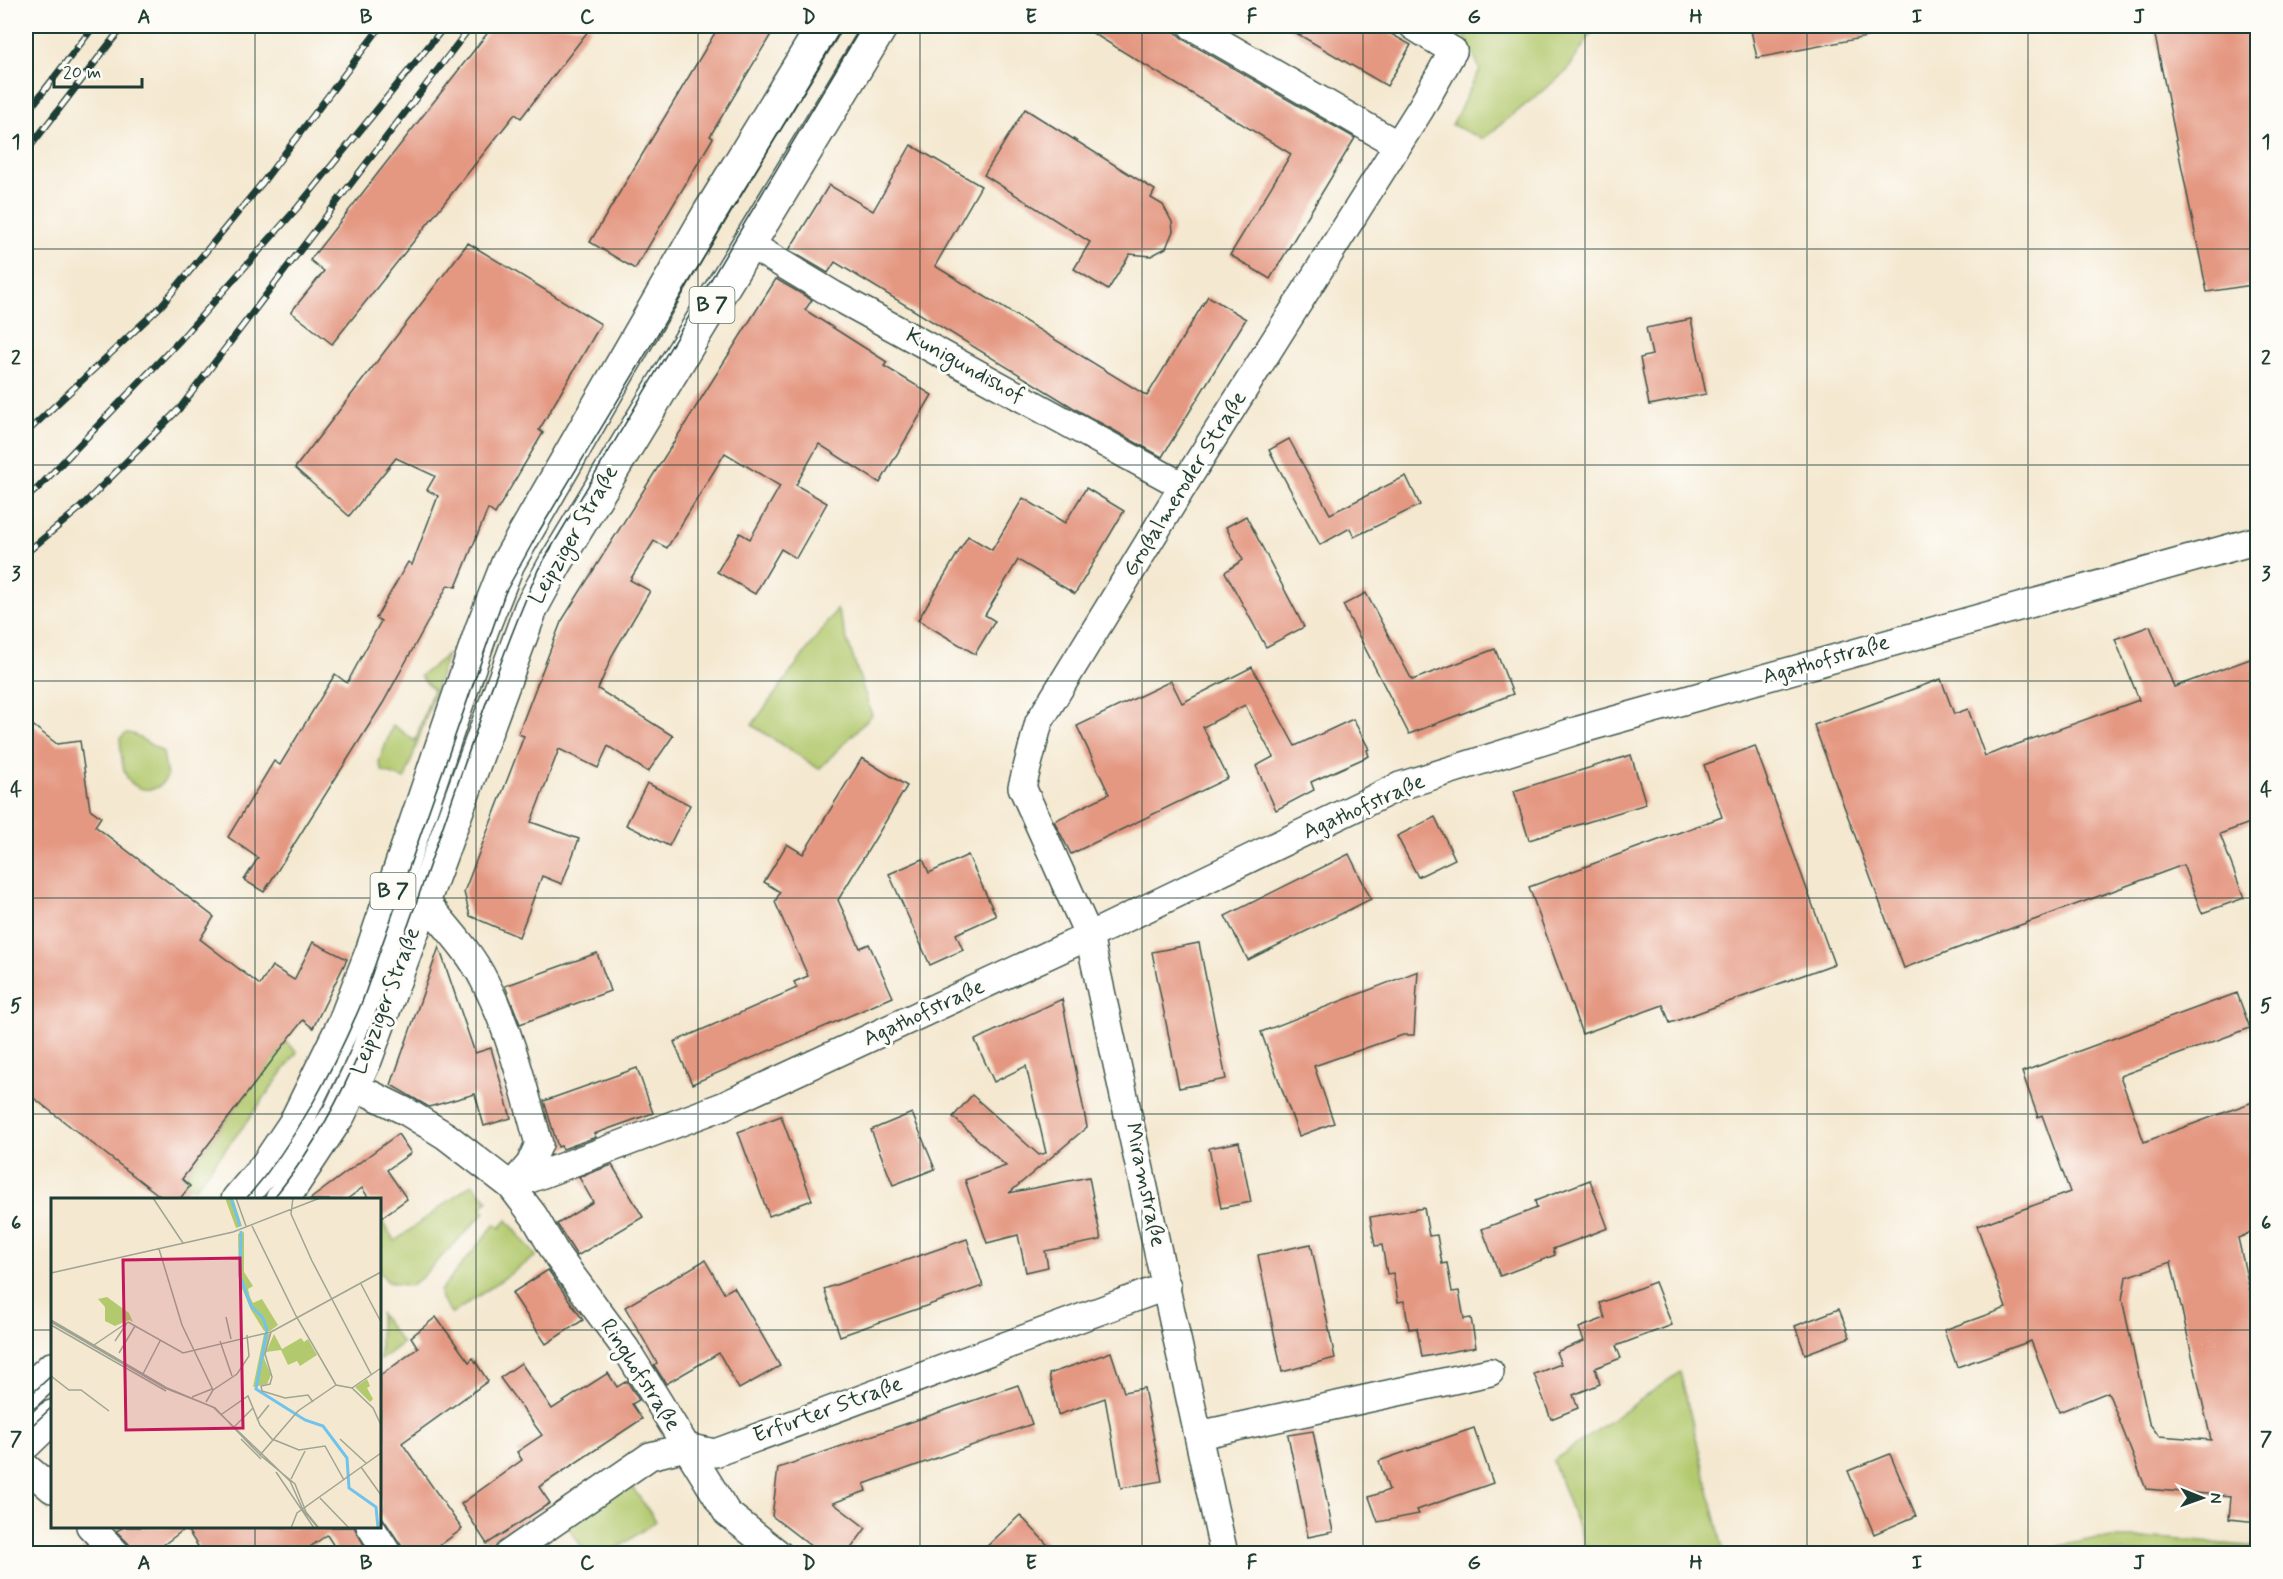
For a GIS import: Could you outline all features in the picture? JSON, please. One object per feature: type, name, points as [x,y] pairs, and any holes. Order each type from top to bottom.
[{"type":"main road","name":"Leipziger Straße","points":[[240,1198],[279,1149],[323,1070],[365,973],[482,629],[508,563],[709,214],[824,26]]},
{"type":"main road","name":"Leipziger Straße","points":[[283,1198],[322,1141],[354,1086],[375,1036],[531,608],[555,564],[880,26]]},
{"type":"main road","name":"Leipziger Straße","points":[[323,1070],[354,1086]]},
{"type":"main road","points":[[26,1393],[51,1370]]},
{"type":"main road","points":[[26,1442],[51,1418]]},
{"type":"street","points":[[1192,26],[1398,145]]},
{"type":"street","points":[[1413,26],[1453,51]]},
{"type":"street","points":[[1440,26],[1453,51]]},
{"type":"street","name":"Großalmeroder Straße","points":[[1089,936],[1022,788],[1039,722],[1183,486],[1398,145],[1453,51]]},
{"type":"street","name":"Kunigundishof","points":[[748,244],[834,295],[1183,486]]},
{"type":"street","name":"Agathofstraße","points":[[511,1186],[723,1106],[1089,936],[1400,786],[1579,730],[2258,540]]},
{"type":"street","points":[[425,901],[455,934],[485,981],[507,1033],[540,1144],[530,1164],[511,1186]]},
{"type":"street","name":"Miramstraße","points":[[1089,936],[1224,1554]]},
{"type":"street","name":"Ringhofstraße","points":[[354,1086],[406,1112],[446,1136],[511,1186],[534,1216],[558,1257],[626,1349],[680,1448],[727,1513],[779,1554]]},
{"type":"street","name":"Erfurter Straße","points":[[680,1448],[715,1453],[1167,1286]]},
{"type":"street","points":[[1199,1435],[1490,1372]]},
{"type":"street","points":[[508,1554],[650,1456],[680,1448]]},
{"type":"street","points":[[26,1467],[51,1488]]},
{"type":"street","points":[[91,1528],[117,1554]]},
{"type":"street","points":[[371,1528],[388,1554]]},
{"type":"green space","points":[[1460,26],[1596,26],[1567,71],[1483,139],[1452,125],[1480,69]]},
{"type":"green space","points":[[837,609],[872,715],[819,769],[752,725]]},
{"type":"green space","points":[[447,655],[405,779],[382,771],[379,762],[393,725],[415,741],[433,690],[420,676]]},
{"type":"green space","points":[[127,733],[133,734],[163,752],[167,777],[158,787],[144,789],[130,782],[126,776],[120,738]]},
{"type":"green space","points":[[286,1042],[297,1052],[246,1123],[194,1189],[182,1179]]},
{"type":"green space","points":[[472,1184],[488,1200],[481,1208],[485,1212],[421,1278],[410,1286],[388,1282],[381,1273],[381,1220],[395,1241]]},
{"type":"green space","points":[[507,1220],[536,1256],[452,1314],[441,1299],[440,1291],[495,1224],[500,1228]]},
{"type":"green space","points":[[381,1315],[402,1343],[381,1359]]},
{"type":"green space","points":[[1680,1372],[1724,1553],[1588,1553],[1553,1461]]},
{"type":"green space","points":[[628,1481],[656,1521],[609,1554],[586,1553],[566,1524]]},
{"type":"green space","points":[[2097,1538],[2158,1538],[2257,1547],[2257,1553],[2028,1553]]},
{"type":"building","points":[[493,26],[592,26],[521,118],[515,114],[332,344],[291,312],[324,271],[310,260]]},
{"type":"building","points":[[719,26],[776,26],[710,136],[713,138],[635,269],[590,242]]},
{"type":"building","points":[[1081,26],[1169,26],[1184,40],[1355,138],[1270,279],[1230,255],[1291,154]]},
{"type":"building","points":[[1284,26],[1377,26],[1411,45],[1387,86]]},
{"type":"building","points":[[1750,26],[1865,26],[1867,37],[1757,58]]},
{"type":"building","points":[[2153,26],[2258,26],[2258,284],[2207,292]]},
{"type":"building","points":[[1025,109],[1155,190],[1151,198],[1163,205],[1172,222],[1173,231],[1166,248],[1151,256],[1130,254],[1108,290],[1074,269],[1090,242],[984,175]]},
{"type":"building","points":[[911,145],[981,186],[935,266],[1147,396],[1208,296],[1246,319],[1162,457],[1077,410],[835,262],[828,273],[789,250],[829,185],[873,211]]},
{"type":"building","points":[[468,243],[601,324],[539,430],[543,433],[495,514],[488,509],[456,587],[448,585],[383,703],[264,892],[244,880],[258,858],[228,837],[274,761],[280,765],[335,674],[347,683],[381,621],[376,618],[408,562],[412,565],[438,496],[427,490],[435,476],[396,458],[349,516],[295,468]]},
{"type":"building","points":[[776,279],[812,300],[805,310],[887,362],[884,366],[932,395],[880,483],[819,444],[796,485],[827,503],[796,558],[781,549],[755,594],[717,572],[740,533],[750,539],[780,486],[725,453],[667,548],[654,541],[630,580],[650,591],[614,652],[598,689],[673,736],[648,772],[608,746],[598,768],[559,749],[531,822],[579,839],[562,884],[542,876],[519,937],[470,916],[464,892],[524,736],[518,734],[561,622]]},
{"type":"building","points":[[1691,319],[1706,394],[1649,405],[1640,358],[1652,355],[1646,328]]},
{"type":"building","points":[[1289,439],[1330,514],[1406,476],[1420,505],[1354,537],[1350,528],[1320,545],[1269,450]]},
{"type":"building","points":[[1086,488],[1124,511],[1075,594],[1018,560],[985,615],[995,621],[975,654],[918,620],[968,536],[992,550],[1023,498],[1065,523]]},
{"type":"building","points":[[1246,516],[1304,627],[1266,647],[1225,572],[1243,560],[1226,527]]},
{"type":"building","points":[[1366,593],[1412,680],[1495,649],[1513,694],[1409,734],[1343,605]]},
{"type":"building","points":[[2150,626],[2174,687],[2258,656],[2258,820],[2220,834],[2244,898],[2202,913],[2183,865],[1904,968],[1814,725],[1941,679],[1954,714],[1968,709],[1985,756],[2139,700],[2115,639]]},
{"type":"building","points":[[1252,667],[1295,746],[1353,719],[1369,749],[1367,750],[1369,756],[1311,782],[1314,790],[1276,810],[1256,766],[1273,757],[1245,705],[1203,727],[1228,778],[1071,854],[1054,821],[1109,794],[1077,726],[1171,681],[1182,703]]},
{"type":"building","points":[[26,720],[57,744],[80,741],[90,809],[101,817],[95,826],[214,917],[200,939],[260,985],[272,966],[294,980],[313,942],[347,959],[313,1028],[303,1020],[182,1179],[190,1186],[181,1198],[162,1198],[26,1092]]},
{"type":"building","points":[[1755,746],[1834,964],[1670,1023],[1663,1005],[1582,1034],[1529,887],[1722,817],[1704,765]]},
{"type":"building","points":[[1631,755],[1646,804],[1529,840],[1514,791]]},
{"type":"building","points":[[862,758],[907,786],[838,900],[860,948],[869,944],[893,997],[692,1084],[674,1042],[797,988],[794,982],[808,976],[775,902],[780,892],[764,882],[787,844],[803,854]]},
{"type":"building","points":[[647,783],[690,805],[669,846],[626,825]]},
{"type":"building","points":[[1435,817],[1455,859],[1418,877],[1397,836]]},
{"type":"building","points":[[1349,854],[1371,899],[1248,960],[1225,916]]},
{"type":"building","points":[[968,855],[996,916],[956,934],[963,950],[930,965],[889,874],[923,859],[929,873]]},
{"type":"building","points":[[1199,943],[1226,1079],[1179,1088],[1152,952]]},
{"type":"building","points":[[439,947],[475,1053],[491,1048],[511,1118],[484,1126],[475,1094],[429,1107],[391,1085]]},
{"type":"building","points":[[597,953],[610,991],[520,1024],[505,986]]},
{"type":"building","points":[[1418,971],[1414,1035],[1403,1035],[1314,1066],[1334,1123],[1299,1136],[1261,1032]]},
{"type":"building","points":[[2237,993],[2250,1028],[2120,1076],[2144,1142],[2258,1100],[2258,1230],[2238,1238],[2258,1326],[2258,1522],[2229,1519],[2231,1496],[2146,1489],[2108,1392],[2059,1412],[2031,1341],[1957,1367],[1944,1330],[2006,1308],[1977,1226],[2070,1192],[2042,1115],[2038,1117],[2022,1072]],"holes":[[[2171,1262],[2211,1440],[2159,1436],[2149,1423],[2122,1299],[2126,1277]]]},
{"type":"building","points":[[1062,999],[1087,1127],[1009,1193],[1089,1177],[1101,1240],[1045,1251],[1048,1267],[1026,1272],[1018,1235],[987,1243],[965,1180],[1006,1166],[953,1117],[972,1095],[1039,1155],[1046,1153],[1026,1066],[994,1082],[975,1040]]},
{"type":"building","points":[[637,1068],[653,1113],[594,1134],[596,1137],[563,1149],[561,1146],[558,1147],[544,1101]]},
{"type":"building","points":[[912,1113],[935,1169],[893,1185],[871,1130]]},
{"type":"building","points":[[781,1116],[812,1200],[769,1216],[738,1132]]},
{"type":"building","points":[[398,1134],[411,1153],[387,1170],[407,1199],[382,1217],[381,1198],[369,1198],[362,1188],[349,1198],[312,1198]]},
{"type":"building","points":[[1239,1142],[1251,1202],[1221,1208],[1209,1148]]},
{"type":"building","points":[[612,1165],[643,1217],[577,1256],[557,1224],[593,1202],[579,1177]]},
{"type":"building","points":[[1590,1180],[1608,1228],[1553,1249],[1555,1255],[1500,1276],[1482,1229],[1537,1208],[1535,1201]]},
{"type":"building","points":[[1424,1208],[1429,1236],[1437,1235],[1442,1264],[1447,1263],[1452,1292],[1459,1291],[1464,1319],[1471,1318],[1476,1347],[1422,1357],[1417,1328],[1409,1329],[1404,1301],[1398,1302],[1393,1273],[1387,1274],[1382,1245],[1375,1246],[1370,1217]]},
{"type":"building","points":[[967,1239],[983,1286],[840,1336],[824,1289]]},
{"type":"building","points":[[1311,1244],[1335,1358],[1282,1372],[1258,1255]]},
{"type":"building","points":[[705,1260],[724,1293],[734,1287],[780,1366],[739,1389],[719,1353],[666,1384],[654,1365],[657,1363],[625,1307]]},
{"type":"building","points":[[548,1270],[583,1320],[546,1344],[512,1293]]},
{"type":"building","points":[[1655,1282],[1672,1325],[1616,1346],[1621,1358],[1595,1368],[1600,1384],[1573,1395],[1578,1408],[1551,1419],[1534,1374],[1561,1364],[1556,1352],[1584,1341],[1579,1328],[1605,1318],[1600,1303]]},
{"type":"building","points":[[1839,1309],[1850,1337],[1805,1354],[1795,1326]]},
{"type":"building","points":[[436,1317],[469,1362],[473,1358],[488,1381],[402,1443],[462,1529],[428,1554],[404,1554],[401,1545],[381,1515],[381,1375],[418,1348],[411,1337]]},
{"type":"building","points":[[1111,1352],[1124,1392],[1144,1388],[1162,1481],[1121,1488],[1105,1398],[1058,1415],[1049,1374]]},
{"type":"building","points":[[521,1363],[552,1409],[608,1373],[617,1387],[627,1381],[639,1400],[632,1404],[642,1419],[539,1487],[550,1503],[487,1544],[461,1504],[522,1460],[517,1452],[542,1435],[500,1378]]},
{"type":"building","points":[[1018,1385],[1032,1424],[864,1484],[866,1491],[833,1503],[866,1528],[847,1554],[821,1554],[772,1516],[778,1468]]},
{"type":"building","points":[[1474,1428],[1493,1483],[1417,1510],[1419,1514],[1378,1522],[1369,1497],[1389,1490],[1379,1461]]},
{"type":"building","points":[[1313,1431],[1333,1532],[1308,1537],[1288,1435]]},
{"type":"building","points":[[1890,1454],[1916,1516],[1874,1534],[1848,1471]]},
{"type":"building","points":[[1020,1515],[1056,1554],[979,1554]]},
{"type":"building","points":[[122,1528],[186,1528],[151,1554],[132,1554],[129,1544],[116,1531]]},
{"type":"building","points":[[186,1528],[355,1528],[369,1554],[339,1554],[327,1535],[300,1554],[203,1554]]},
{"type":"building","points":[[87,1546],[95,1554],[74,1554]]},
{"type":"tram line","points":[[247,1198],[297,1130],[325,1080],[362,1002],[505,593],[538,533],[843,26]]},
{"type":"tram line","points":[[274,1198],[317,1136],[369,1030],[487,700],[538,570],[862,26]]},
{"type":"tram line","points":[[26,1399],[51,1376]]},
{"type":"tram line","points":[[26,1431],[51,1408]]},
{"type":"railway","points":[[26,114],[94,26]]},
{"type":"railway","points":[[26,152],[123,26]]},
{"type":"railway","points":[[26,433],[161,306],[263,182],[381,26]]},
{"type":"railway","points":[[26,498],[181,339],[298,207],[445,26]]},
{"type":"railway","points":[[26,553],[80,508],[180,408],[471,26]]}]
